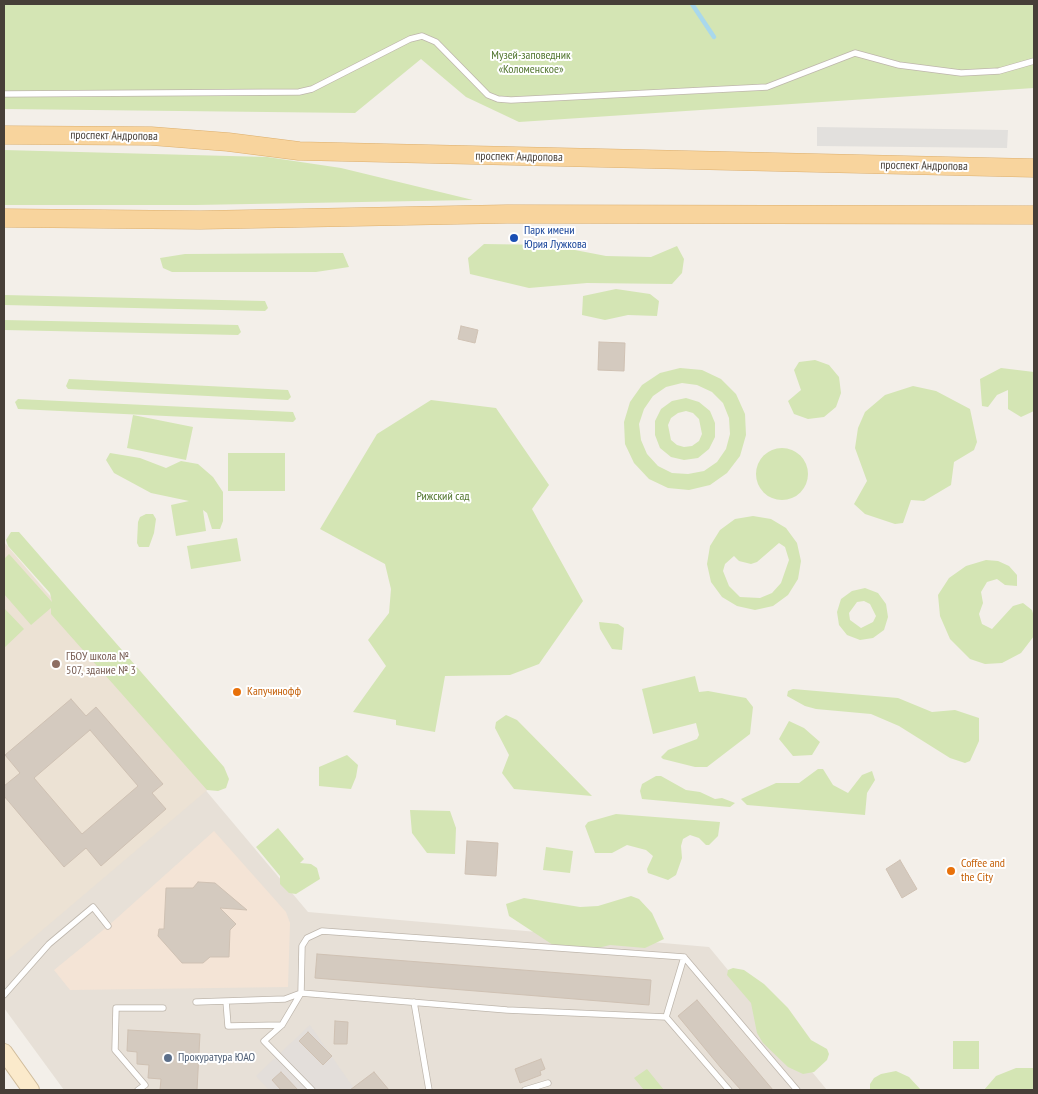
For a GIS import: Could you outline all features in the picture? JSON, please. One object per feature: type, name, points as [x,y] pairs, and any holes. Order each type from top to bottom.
[{"type":"main road","name":"проспект Андропова","points":[[4,135],[151,136],[228,142],[299,151],[1034,168]]},
{"type":"main road","points":[[4,218],[200,220],[507,214],[1034,215]]},
{"type":"main road","points":[[4,1052],[31,1090]]},
{"type":"lane","points":[[4,94],[299,92],[312,90],[410,39],[422,36],[436,42],[488,95],[498,99],[511,100],[767,87],[855,53],[899,65],[961,73],[999,71],[1034,61]]},
{"type":"lane","points":[[4,995],[49,944],[93,907],[108,926]]},
{"type":"lane","points":[[312,1090],[264,1041],[282,1025],[300,993],[302,946],[307,938],[322,931],[684,957],[798,1090]]},
{"type":"lane","points":[[666,1017],[684,957]]},
{"type":"lane","points":[[196,1002],[284,999],[300,993],[507,1010],[666,1017],[728,1090]]},
{"type":"lane","points":[[226,1001],[228,1026],[282,1025]]},
{"type":"lane","points":[[414,1002],[429,1090]]},
{"type":"lane","points":[[138,1090],[145,1085],[115,1050],[116,1008],[163,1008]]},
{"type":"lane","points":[[525,1090],[548,1083]]},
{"type":"shaded area","points":[[817,127],[1008,130],[1007,148],[817,146]]},
{"type":"shaded area","name":"ГБОУ школа № 507, здание № 3","points":[[4,542],[212,786],[6,961],[4,958]]},
{"type":"shaded area","points":[[60,617],[308,912],[709,947],[827,1090],[64,1090],[4,1008],[4,663]]},
{"type":"shaded area","points":[[214,831],[286,912],[290,923],[288,987],[70,990],[54,970],[108,926]]},
{"type":"shaded area","points":[[310,1025],[355,1090],[269,1090],[256,1076]]},
{"type":"green space","name":"Музей-заповедник «Коломенское»","points":[[4,4],[1034,4],[1034,88],[519,122],[466,97],[421,59],[355,113],[4,109]]},
{"type":"green space","points":[[4,150],[267,157],[341,168],[473,200],[195,205],[4,205]]},
{"type":"green space","points":[[484,244],[549,245],[606,256],[651,257],[677,246],[684,259],[682,273],[672,284],[587,283],[529,288],[470,274],[468,258]]},
{"type":"green space","points":[[343,253],[349,267],[316,272],[172,272],[163,268],[160,258],[185,254]]},
{"type":"green space","points":[[616,289],[650,294],[659,301],[657,316],[628,315],[605,320],[582,315],[583,296]]},
{"type":"green space","points":[[4,295],[265,301],[268,308],[265,311],[4,305]]},
{"type":"green space","points":[[4,320],[238,325],[241,332],[238,335],[4,330]]},
{"type":"green space","points":[[815,360],[829,365],[839,377],[841,393],[836,407],[824,417],[808,419],[794,414],[788,401],[801,390],[794,370],[799,362]]},
{"type":"green space","points":[[680,368],[702,370],[721,379],[736,394],[745,414],[746,435],[740,456],[727,473],[710,485],[689,490],[668,488],[649,479],[634,463],[625,444],[624,422],[630,402],[642,385],[660,373]],"holes":[[[682,383],[697,385],[712,392],[723,403],[729,418],[730,434],[726,449],[717,462],[704,471],[688,474],[672,473],[658,466],[647,454],[641,440],[639,424],[644,409],[653,396],[666,387]]]},
{"type":"green space","points":[[1001,368],[1034,372],[1034,411],[1021,417],[1008,409],[1008,390],[997,395],[988,407],[982,406],[980,379]]},
{"type":"green space","points":[[69,379],[288,390],[291,397],[288,400],[68,389],[66,386]]},
{"type":"green space","points":[[913,386],[936,391],[970,409],[977,442],[974,450],[954,462],[951,485],[924,501],[911,500],[903,523],[895,524],[865,514],[854,504],[867,481],[855,448],[858,428],[865,412],[885,395]]},
{"type":"green space","points":[[686,398],[699,402],[710,411],[715,423],[715,437],[709,449],[698,458],[684,460],[671,457],[660,448],[655,435],[655,421],[661,409],[672,401]],"holes":[[[686,411],[693,413],[699,419],[702,434],[699,441],[692,446],[684,447],[677,445],[671,440],[668,425],[671,418],[678,413]]]},
{"type":"green space","points":[[18,399],[293,412],[296,419],[293,422],[18,409],[15,402]]},
{"type":"green space","name":"Рижский сад","points":[[431,400],[496,408],[549,485],[532,509],[583,601],[539,664],[510,675],[445,676],[435,732],[396,725],[396,720],[353,712],[386,666],[368,640],[389,613],[391,589],[385,564],[320,529],[377,434]]},
{"type":"green space","points":[[133,415],[193,427],[186,460],[127,448]]},
{"type":"green space","points":[[777,448],[787,448],[796,452],[804,460],[808,474],[804,488],[796,496],[787,500],[777,500],[768,496],[760,488],[756,479],[756,469],[760,460],[768,452]]},
{"type":"green space","points":[[110,453],[140,458],[166,468],[181,461],[198,464],[213,477],[223,492],[223,521],[220,529],[212,529],[207,513],[203,510],[206,531],[176,536],[171,505],[189,501],[151,493],[114,473],[106,460]]},
{"type":"green space","points":[[228,453],[285,453],[285,491],[228,491]]},
{"type":"green space","points":[[146,514],[153,514],[156,519],[154,533],[149,547],[139,547],[137,543],[138,522],[140,517]]},
{"type":"green space","points":[[753,516],[771,519],[786,528],[797,543],[801,561],[798,579],[788,595],[773,606],[755,610],[737,606],[722,597],[711,582],[707,564],[710,546],[720,530],[735,519]],"holes":[[[779,543],[785,547],[789,560],[781,583],[772,593],[760,598],[740,597],[729,586],[723,571],[725,564],[734,556],[739,561],[751,564],[757,562]]]},
{"type":"green space","points":[[11,532],[19,532],[224,767],[229,779],[226,788],[218,791],[207,790],[51,614],[51,608],[31,625],[4,594],[4,559],[9,554],[52,602],[50,593],[8,546],[6,540]]},
{"type":"green space","points":[[237,538],[241,561],[191,569],[187,546]]},
{"type":"green space","points":[[986,560],[998,561],[1009,566],[1017,575],[1017,586],[1005,585],[997,579],[987,582],[981,592],[983,603],[979,614],[982,624],[992,629],[1013,606],[1023,603],[1032,610],[1034,617],[1034,636],[1021,653],[1002,663],[985,664],[970,659],[950,639],[940,616],[938,595],[949,578],[966,566]]},
{"type":"green space","points":[[865,588],[878,593],[886,604],[888,617],[884,630],[873,638],[860,640],[847,635],[839,625],[837,612],[841,599],[852,591]],"holes":[[[864,601],[870,604],[876,616],[873,622],[861,628],[850,620],[849,613],[857,602]]]},
{"type":"green space","points":[[4,608],[24,629],[4,648]]},
{"type":"green space","points":[[599,622],[618,624],[624,628],[622,650],[612,649],[600,629]]},
{"type":"green space","points":[[695,676],[699,692],[708,691],[746,698],[753,707],[750,734],[707,767],[695,767],[661,757],[668,750],[697,739],[699,735],[696,723],[653,734],[642,689]]},
{"type":"green space","points":[[793,689],[898,698],[932,712],[955,710],[979,718],[979,741],[970,761],[965,763],[950,758],[899,726],[871,714],[816,709],[805,706],[787,696],[788,691]]},
{"type":"green space","points":[[506,715],[517,720],[592,796],[514,789],[502,773],[509,755],[495,728],[496,722]]},
{"type":"green space","points":[[789,721],[804,728],[820,742],[812,755],[793,756],[779,739]]},
{"type":"green space","points":[[347,755],[358,765],[351,789],[319,786],[319,767]]},
{"type":"green space","points":[[818,769],[823,769],[833,785],[848,793],[862,775],[872,771],[875,780],[867,793],[865,815],[747,805],[741,799],[776,783],[799,783]]},
{"type":"green space","points":[[656,776],[661,776],[686,790],[700,792],[715,799],[722,798],[735,803],[730,807],[642,799],[640,791],[642,784]]},
{"type":"green space","points":[[410,810],[450,811],[456,828],[455,854],[427,853],[412,833]]},
{"type":"green space","points":[[616,814],[720,822],[718,836],[709,845],[706,845],[699,838],[690,835],[683,839],[681,846],[682,858],[676,875],[668,880],[648,873],[647,869],[653,856],[646,850],[627,845],[612,853],[595,853],[585,826],[588,822]]},
{"type":"green space","points":[[278,828],[304,859],[300,863],[311,864],[317,868],[320,879],[296,894],[289,893],[280,884],[280,876],[256,847]]},
{"type":"green space","points":[[546,847],[573,851],[570,873],[543,870]]},
{"type":"green space","points":[[631,896],[639,899],[652,913],[664,939],[645,948],[610,945],[585,951],[568,951],[553,945],[509,916],[506,904],[524,898],[580,907],[598,906]]},
{"type":"green space","points":[[733,968],[744,970],[764,984],[788,1008],[811,1040],[827,1049],[829,1054],[827,1060],[814,1072],[803,1074],[788,1067],[763,1043],[757,1033],[751,1003],[727,975],[728,970]]},
{"type":"green space","points":[[953,1041],[979,1041],[979,1069],[953,1069]]},
{"type":"green space","points":[[1016,1068],[1034,1068],[1034,1090],[984,1090],[996,1076]]},
{"type":"green space","points":[[647,1069],[664,1090],[644,1090],[634,1078]]},
{"type":"green space","points":[[896,1071],[909,1077],[921,1090],[870,1090],[870,1084],[874,1078],[881,1074]]},
{"type":"building","points":[[461,326],[478,330],[475,343],[458,339]]},
{"type":"building","points":[[599,342],[625,343],[624,371],[598,370]]},
{"type":"building","points":[[71,699],[86,716],[96,707],[163,784],[152,793],[166,809],[101,866],[86,848],[64,867],[4,796],[4,786],[20,773],[5,755]],"holes":[[[90,730],[138,786],[82,834],[34,778]]]},
{"type":"building","points":[[467,841],[498,843],[496,876],[465,874]]},
{"type":"building","points":[[900,860],[917,889],[902,898],[886,869]]},
{"type":"building","points":[[198,882],[215,883],[247,910],[220,908],[236,924],[230,930],[229,957],[210,957],[203,963],[182,963],[158,936],[159,929],[164,929],[166,888],[193,888]]},
{"type":"building","points":[[317,954],[651,980],[649,1005],[315,978]]},
{"type":"building","points":[[697,1000],[773,1090],[741,1090],[721,1068],[678,1016]]},
{"type":"building","points":[[335,1021],[348,1022],[347,1044],[334,1044]]},
{"type":"building","name":"Прокуратура ЮАО","points":[[128,1030],[200,1034],[197,1090],[160,1090],[161,1079],[148,1078],[149,1065],[137,1064],[137,1052],[127,1051]]},
{"type":"building","points":[[308,1032],[332,1056],[323,1065],[299,1041]]},
{"type":"building","points":[[541,1059],[545,1069],[540,1071],[541,1075],[520,1083],[515,1069]]},
{"type":"building","points":[[281,1072],[298,1090],[281,1090],[272,1080]]},
{"type":"building","points":[[374,1072],[389,1090],[350,1090]]},
{"type":"waterway","points":[[692,4],[714,37]]},
{"type":"place","name":"Парк имени Юрия Лужкова","points":[[514,238]]},
{"type":"place","name":"ГБОУ школа № 507, здание № 3","points":[[56,664]]},
{"type":"place","name":"Капучинофф","points":[[237,692]]},
{"type":"place","name":"Coffee and the City","points":[[951,871]]},
{"type":"place","name":"Прокуратура ЮАО","points":[[168,1058]]}]
